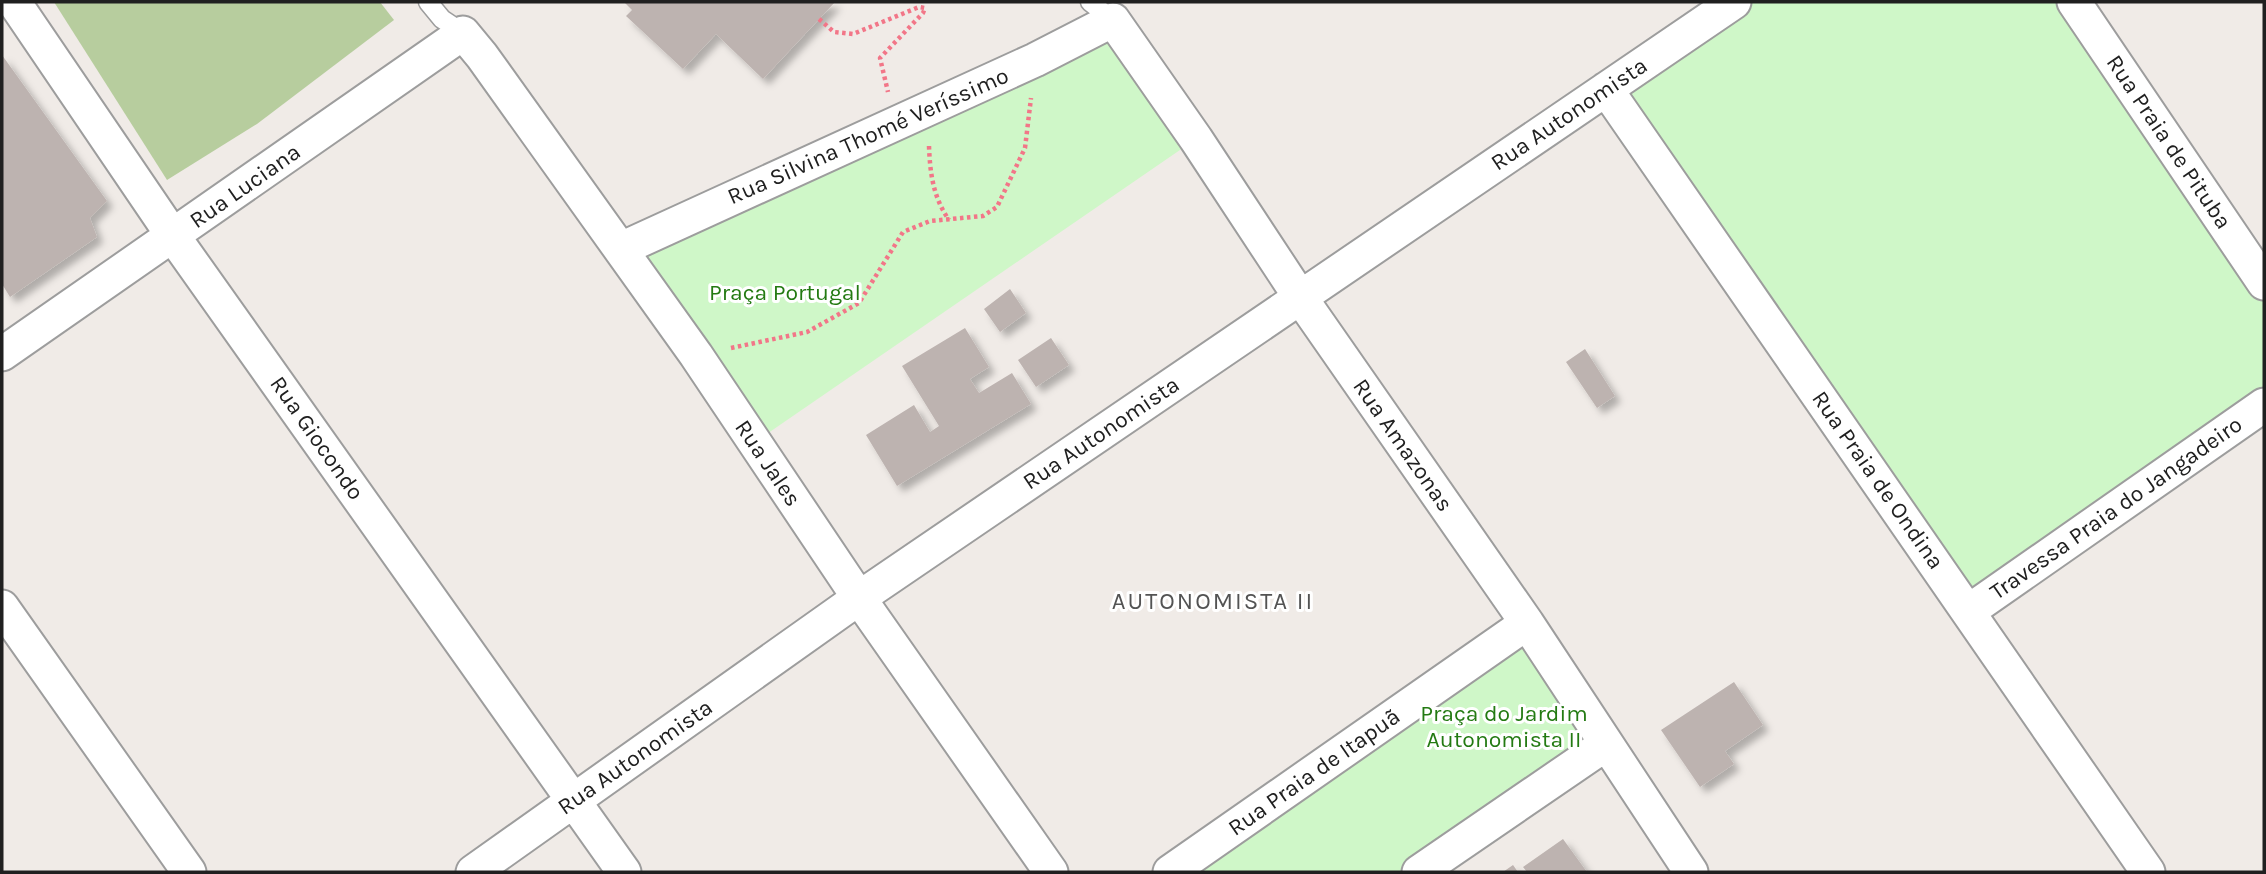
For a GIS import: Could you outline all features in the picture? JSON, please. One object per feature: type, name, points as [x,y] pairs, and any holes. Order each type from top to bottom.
[{"type":"street","name":"Rua Giocondo","points":[[14,2],[173,236],[624,872]]},
{"type":"street","name":"Rua Autonomista","points":[[473,872],[859,598],[1734,2]]},
{"type":"street","name":"Rua Praia de Pituba","points":[[2074,2],[2264,283]]},
{"type":"street","name":"Rua Silvina Thomé Veríssimo","points":[[621,249],[1035,60],[1102,11]]},
{"type":"street","name":"Rua Amazonas","points":[[1102,11],[1196,139],[1300,297],[1527,624],[1691,872]]},
{"type":"street","name":"Rua Luciana","points":[[2,354],[173,236],[473,44]]},
{"type":"street","name":"Rua Jales","points":[[473,44],[696,355],[859,598],[1051,872]]},
{"type":"street","name":"Rua Praia de Ondina","points":[[1606,89],[2148,872]]},
{"type":"street","name":"Travessa Praia do Jangadeiro","points":[[1969,611],[2264,405]]},
{"type":"street","points":[[2,607],[190,872]]},
{"type":"street","name":"Rua Praia de Itapuã","points":[[1170,872],[1527,624]]},
{"type":"street","points":[[1419,872],[1606,744]]},
{"type":"lane","points":[[428,2],[442,19],[473,44]]},
{"type":"path","points":[[819,19],[834,32],[853,34],[919,7],[925,8],[880,58],[895,123]]},
{"type":"path","points":[[696,355],[807,332],[859,303],[903,232],[930,221],[983,216],[997,207],[1025,148],[1035,60]]},
{"type":"path","points":[[928,109],[930,177],[941,209],[950,220]]},
{"type":"green space","points":[[54,2],[380,2],[394,20],[257,124],[167,180]]},
{"type":"green space","points":[[1734,2],[2074,2],[2264,283],[2264,405],[1969,611],[1606,89]]},
{"type":"green space","name":"Praça Portugal","points":[[1113,20],[1196,139],[755,442],[621,249]]},
{"type":"green space","name":"Praça do Jardim Autonomista II","points":[[1527,623],[1606,744],[1419,872],[1170,872]]},
{"type":"building","points":[[624,2],[835,2],[763,79],[716,34],[683,69],[626,16],[632,10]]},
{"type":"building","points":[[2,55],[107,201],[90,218],[97,237],[10,297],[2,284]]},
{"type":"building","points":[[1010,289],[1026,313],[1000,332],[984,309]]},
{"type":"building","points":[[965,328],[989,367],[970,379],[979,393],[1012,373],[1031,404],[897,486],[866,435],[914,405],[930,432],[939,426],[902,366]]},
{"type":"building","points":[[1051,338],[1069,365],[1036,387],[1018,360]]},
{"type":"building","points":[[1585,349],[1615,396],[1597,408],[1566,362]]},
{"type":"building","points":[[1734,682],[1763,725],[1725,751],[1734,764],[1700,787],[1661,730]]},
{"type":"building","points":[[1563,839],[1587,872],[1527,872],[1523,867]]},
{"type":"building","points":[[1513,865],[1518,872],[1503,872]]},
{"type":"district","name":"AUTONOMISTA II","points":[[1213,601]]}]
